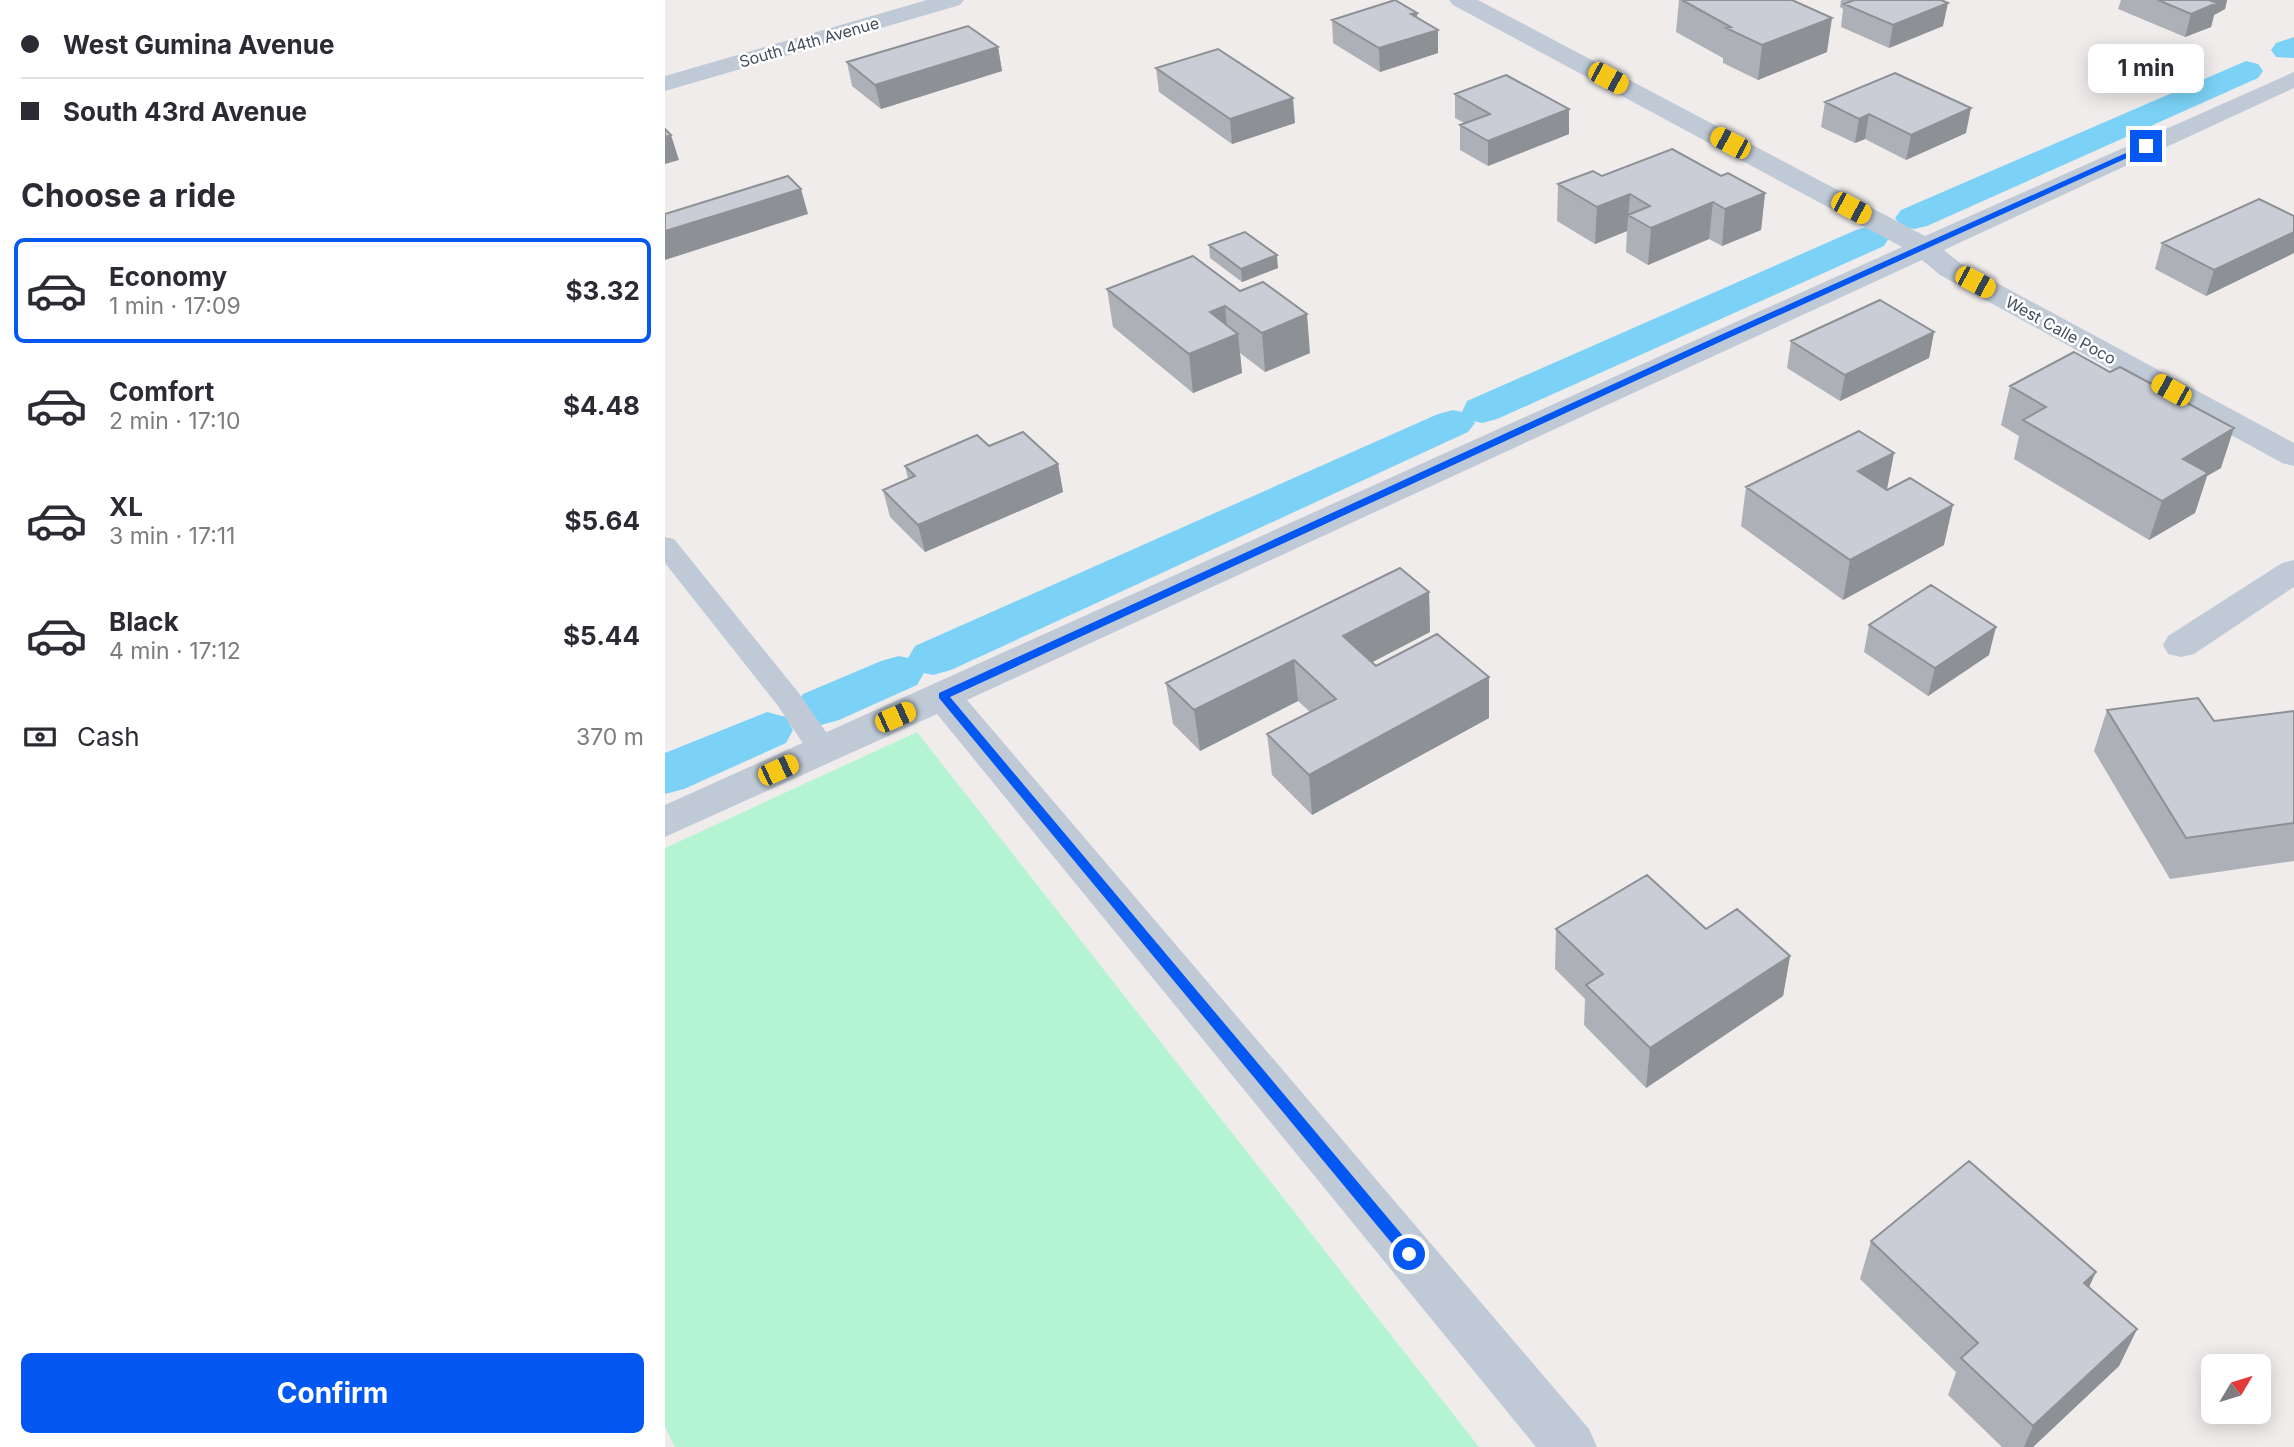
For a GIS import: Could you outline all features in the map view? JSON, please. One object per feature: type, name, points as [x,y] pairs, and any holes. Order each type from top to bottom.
[{"type":"street","name":"South 44th Avenue","points":[[665,84],[952,0]]},
{"type":"street","name":"West Calle Poco","points":[[1461,0],[1925,248],[1950,269],[2294,456]]},
{"type":"street","points":[[665,821],[814,737],[943,696],[1719,339],[2294,79]]},
{"type":"street","points":[[2181,645],[2294,571]]},
{"type":"street","points":[[943,696],[1570,1447]]},
{"type":"lane","points":[[665,545],[788,699],[814,737]]},
{"type":"green space","points":[[917,732],[1479,1447],[675,1447],[665,1427],[665,848]]},
{"type":"building","points":[[1395,0],[1417,13],[1411,14],[1438,30],[1379,48],[1332,20]]},
{"type":"building","points":[[1682,0],[1792,0],[1832,18],[1762,45],[1726,28],[1731,27]]},
{"type":"building","points":[[1854,0],[1941,0],[1948,3],[1893,25],[1844,4]]},
{"type":"building","points":[[2158,0],[2209,0],[2217,3],[2191,14]]},
{"type":"building","points":[[968,26],[998,47],[875,85],[847,62]]},
{"type":"building","points":[[1218,49],[1293,98],[1230,119],[1156,68]]},
{"type":"building","points":[[1895,73],[1971,108],[1911,135],[1869,114],[1859,119],[1825,102]]},
{"type":"building","points":[[1506,75],[1569,109],[1488,141],[1460,125],[1490,114],[1455,94]]},
{"type":"building","points":[[1672,149],[1721,176],[1728,173],[1765,193],[1725,209],[1713,202],[1651,228],[1628,215],[1650,206],[1630,194],[1597,207],[1558,184],[1593,171],[1602,176]]},
{"type":"building","points":[[788,176],[801,189],[665,231],[665,214]]},
{"type":"building","points":[[2259,199],[2294,216],[2294,232],[2214,270],[2162,243]]},
{"type":"building","points":[[1245,232],[1277,255],[1241,269],[1209,245]]},
{"type":"building","points":[[1193,256],[1240,291],[1263,282],[1307,314],[1262,333],[1225,306],[1210,312],[1238,334],[1189,354],[1107,289]]},
{"type":"building","points":[[1880,300],[1934,332],[1845,375],[1791,341]]},
{"type":"building","points":[[2074,352],[2110,372],[2120,367],[2234,428],[2183,459],[2208,473],[2162,501],[2023,420],[2046,407],[2010,386]]},
{"type":"building","points":[[1859,431],[1894,453],[1858,471],[1887,490],[1910,478],[1953,505],[1850,560],[1746,487]]},
{"type":"building","points":[[1023,432],[1058,464],[918,525],[883,490],[915,476],[905,466],[977,435],[989,446]]},
{"type":"building","points":[[1400,568],[1429,592],[1343,636],[1376,666],[1437,634],[1489,677],[1309,775],[1267,734],[1336,699],[1294,660],[1194,710],[1166,683]]},
{"type":"building","points":[[1931,585],[1996,627],[1935,668],[1869,625]]},
{"type":"building","points":[[2198,698],[2214,721],[2294,711],[2294,823],[2186,838],[2107,710]]},
{"type":"building","points":[[1647,875],[1706,929],[1737,909],[1790,956],[1650,1048],[1586,985],[1603,974],[1556,929]]},
{"type":"building","points":[[1969,1161],[2096,1272],[2084,1283],[2137,1329],[2033,1426],[1961,1358],[1978,1343],[1871,1241]]},
{"type":"waterway","points":[[2288,50],[2294,47]]},
{"type":"waterway","points":[[1914,218],[2246,71]]},
{"type":"waterway","points":[[1482,410],[1870,238]]},
{"type":"waterway","points":[[933,658],[1453,423]]},
{"type":"waterway","points":[[821,707],[899,673]]},
{"type":"waterway","points":[[665,775],[767,730]]},
{"type":"route","points":[[1409,1254],[943,696],[2146,146]]}]
